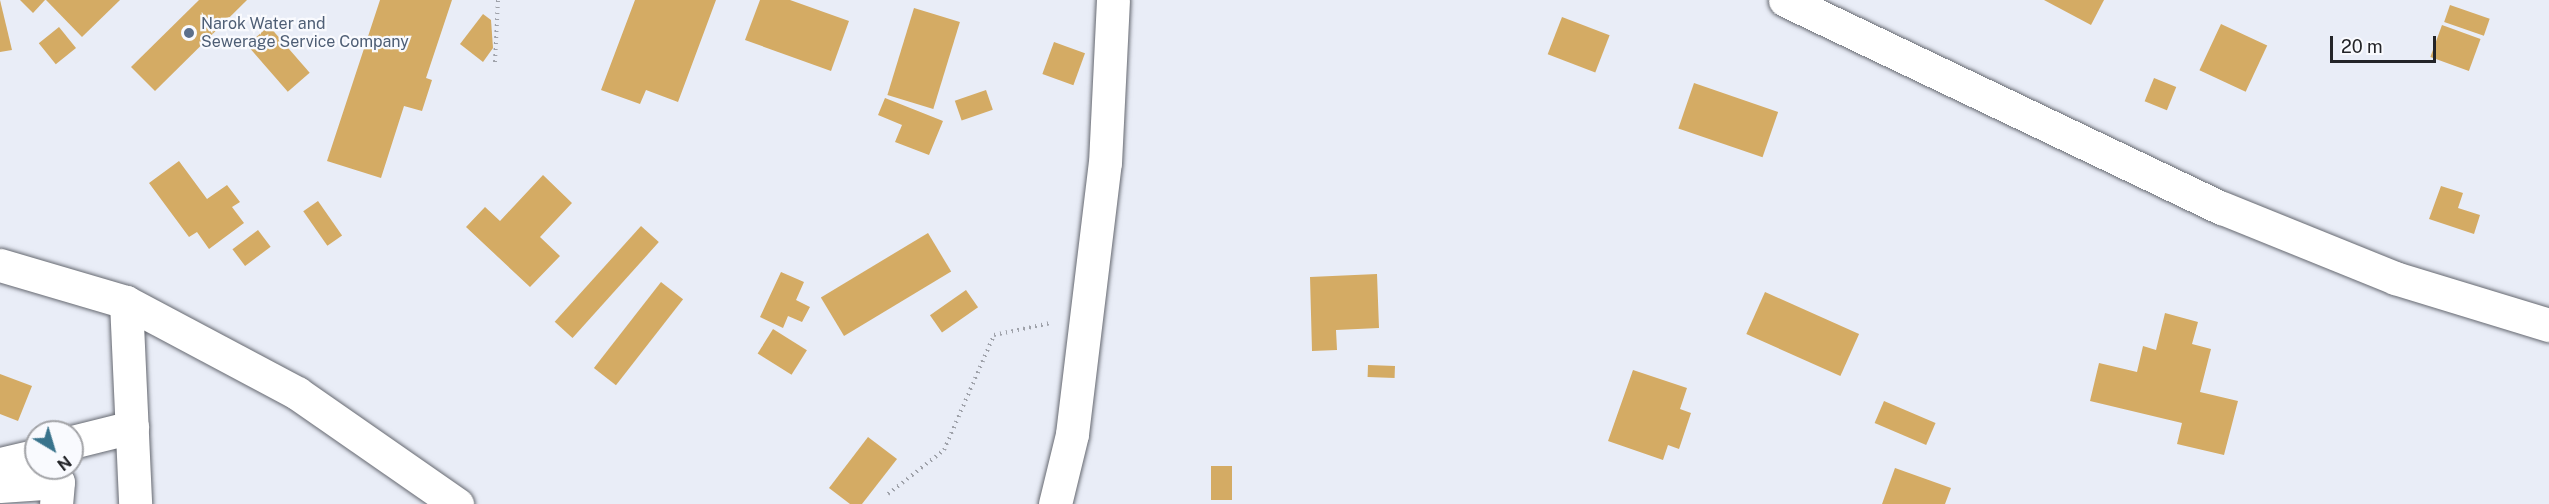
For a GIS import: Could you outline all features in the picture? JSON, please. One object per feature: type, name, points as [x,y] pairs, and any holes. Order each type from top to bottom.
[{"type":"street","points":[[1055,504],[1072,434],[1105,163],[1113,0]]},
{"type":"street","points":[[1785,0],[1829,9],[2222,208],[2395,278],[2549,325]]},
{"type":"street","points":[[0,265],[126,302],[297,393],[457,504]]},
{"type":"street","points":[[126,302],[135,504]]},
{"type":"street","points":[[84,457],[132,428]]},
{"type":"street","points":[[0,464],[24,459]]},
{"type":"street","points":[[0,486],[24,480]]},
{"type":"path","points":[[495,62],[498,0]]},
{"type":"path","points":[[888,494],[944,450],[994,335],[1087,315]]},
{"type":"building","points":[[0,0],[12,50],[0,52]]},
{"type":"building","points":[[20,0],[45,0],[33,13]]},
{"type":"building","points":[[46,0],[120,0],[82,37]]},
{"type":"building","name":"Narok Water and Sewerage Service Company","points":[[199,0],[247,0],[155,91],[131,67]]},
{"type":"building","points":[[380,0],[452,0],[426,78],[432,80],[422,111],[404,106],[381,178],[327,161]]},
{"type":"building","points":[[635,0],[716,0],[678,102],[646,90],[640,104],[601,90]]},
{"type":"building","points":[[760,0],[790,0],[849,21],[831,71],[745,40]]},
{"type":"building","points":[[2044,0],[2104,0],[2091,25]]},
{"type":"building","points":[[2450,5],[2490,19],[2484,36],[2444,22]]},
{"type":"building","points":[[914,8],[960,22],[933,109],[887,95]]},
{"type":"building","points":[[483,14],[491,20],[493,48],[483,62],[460,44]]},
{"type":"building","points":[[1562,17],[1610,35],[1595,73],[1548,54]]},
{"type":"building","points":[[2221,24],[2267,46],[2246,92],[2199,70]]},
{"type":"building","points":[[2442,25],[2481,39],[2469,71],[2430,57]]},
{"type":"building","points":[[269,26],[310,73],[288,92],[247,45]]},
{"type":"building","points":[[59,27],[76,48],[56,64],[39,43]]},
{"type":"building","points":[[1054,42],[1085,53],[1073,85],[1042,74]]},
{"type":"building","points":[[2154,78],[2176,87],[2167,110],[2145,101]]},
{"type":"building","points":[[1694,83],[1778,112],[1763,157],[1678,128]]},
{"type":"building","points":[[986,90],[993,110],[962,121],[955,101]]},
{"type":"building","points":[[885,98],[943,121],[929,155],[895,142],[902,125],[878,115]]},
{"type":"building","points":[[179,161],[207,199],[227,185],[240,202],[232,207],[244,223],[209,249],[197,232],[189,237],[149,183]]},
{"type":"building","points":[[543,175],[572,203],[540,237],[560,256],[530,287],[466,227],[485,207],[500,221]]},
{"type":"building","points":[[2441,186],[2463,193],[2458,208],[2480,215],[2474,234],[2429,219]]},
{"type":"building","points":[[318,201],[342,235],[327,246],[303,211]]},
{"type":"building","points":[[641,226],[659,242],[573,338],[555,322]]},
{"type":"building","points":[[258,230],[271,247],[245,266],[232,249]]},
{"type":"building","points":[[928,233],[951,272],[844,336],[821,297]]},
{"type":"building","points":[[781,272],[804,282],[796,300],[810,307],[802,322],[788,316],[783,328],[760,317]]},
{"type":"building","points":[[1377,274],[1379,328],[1336,330],[1337,350],[1312,351],[1310,277]]},
{"type":"building","points":[[661,282],[683,299],[616,385],[594,368]]},
{"type":"building","points":[[966,290],[978,307],[942,332],[930,315]]},
{"type":"building","points":[[1765,292],[1859,334],[1840,376],[1746,334]]},
{"type":"building","points":[[2165,313],[2198,322],[2192,344],[2211,349],[2200,392],[2238,401],[2224,455],[2177,444],[2182,423],[2090,401],[2099,363],[2137,372],[2143,346],[2156,350]]},
{"type":"building","points":[[773,329],[807,350],[792,375],[758,354]]},
{"type":"building","points":[[1368,365],[1395,366],[1395,378],[1368,377]]},
{"type":"building","points":[[1633,370],[1687,388],[1680,409],[1691,413],[1679,449],[1668,445],[1663,460],[1608,441]]},
{"type":"building","points":[[0,374],[32,386],[18,421],[0,414]]},
{"type":"building","points":[[1884,401],[1936,423],[1926,445],[1875,423]]},
{"type":"building","points":[[868,437],[897,459],[862,504],[850,504],[829,488]]},
{"type":"building","points":[[1211,466],[1232,466],[1232,500],[1211,500]]},
{"type":"building","points":[[1895,468],[1951,488],[1945,504],[1882,504]]},
{"type":"place","name":"Narok Water and Sewerage Service Company","points":[[189,33]]}]
